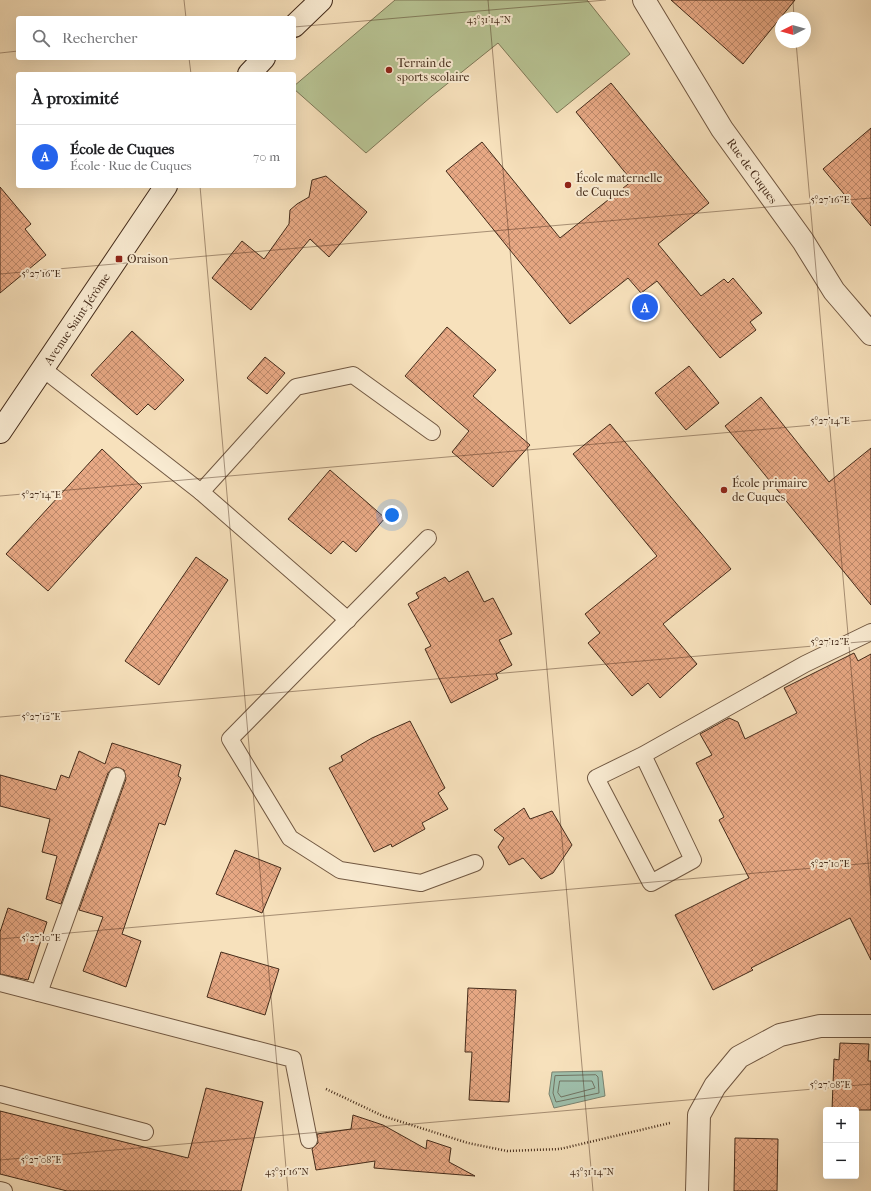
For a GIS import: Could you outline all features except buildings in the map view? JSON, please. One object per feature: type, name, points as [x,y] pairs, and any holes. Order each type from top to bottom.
[{"type":"street","points":[[296,24],[321,0]]},
{"type":"street","name":"Rue de Cuques","points":[[644,0],[722,129],[803,241],[834,291],[871,334]]},
{"type":"street","points":[[251,72],[262,60]]},
{"type":"street","name":"Avenue Saint-Jérôme","points":[[0,432],[165,188]]},
{"type":"street","points":[[697,1191],[699,1115],[715,1086],[739,1056],[780,1035],[820,1026],[871,1026]]},
{"type":"lane","points":[[43,369],[201,492],[348,620]]},
{"type":"lane","points":[[201,492],[296,387],[353,375],[432,432]]},
{"type":"lane","points":[[428,538],[230,739],[290,838],[340,870],[421,883],[475,863]]},
{"type":"lane","points":[[643,755],[693,860],[651,883],[596,778],[643,755],[805,664],[871,632]]},
{"type":"lane","points":[[39,993],[117,776]]},
{"type":"lane","points":[[0,983],[293,1059],[308,1140]]},
{"type":"lane","points":[[0,1094],[145,1132]]},
{"type":"lane","points":[[0,1190],[4,1191]]},
{"type":"path","points":[[293,1059],[326,1089],[383,1116],[468,1143],[507,1151],[560,1149],[699,1115]]},
{"type":"shaded area","name":"Terrain de sports scolaire","points":[[395,0],[587,0],[630,54],[557,113],[498,43],[432,96],[366,153],[296,91],[296,84]]},
{"type":"water","points":[[602,1071],[605,1096],[554,1108],[549,1094],[552,1072]]},
{"type":"place","name":"Terrain de sports scolaire","points":[[389,70]]},
{"type":"place","name":"École maternelle de Cuques","points":[[568,185]]},
{"type":"place","name":"Oraison","points":[[119,259]]},
{"type":"place","name":"École de Cuques","points":[[645,307]]},
{"type":"place","name":"École primaire de Cuques","points":[[724,490]]}]
